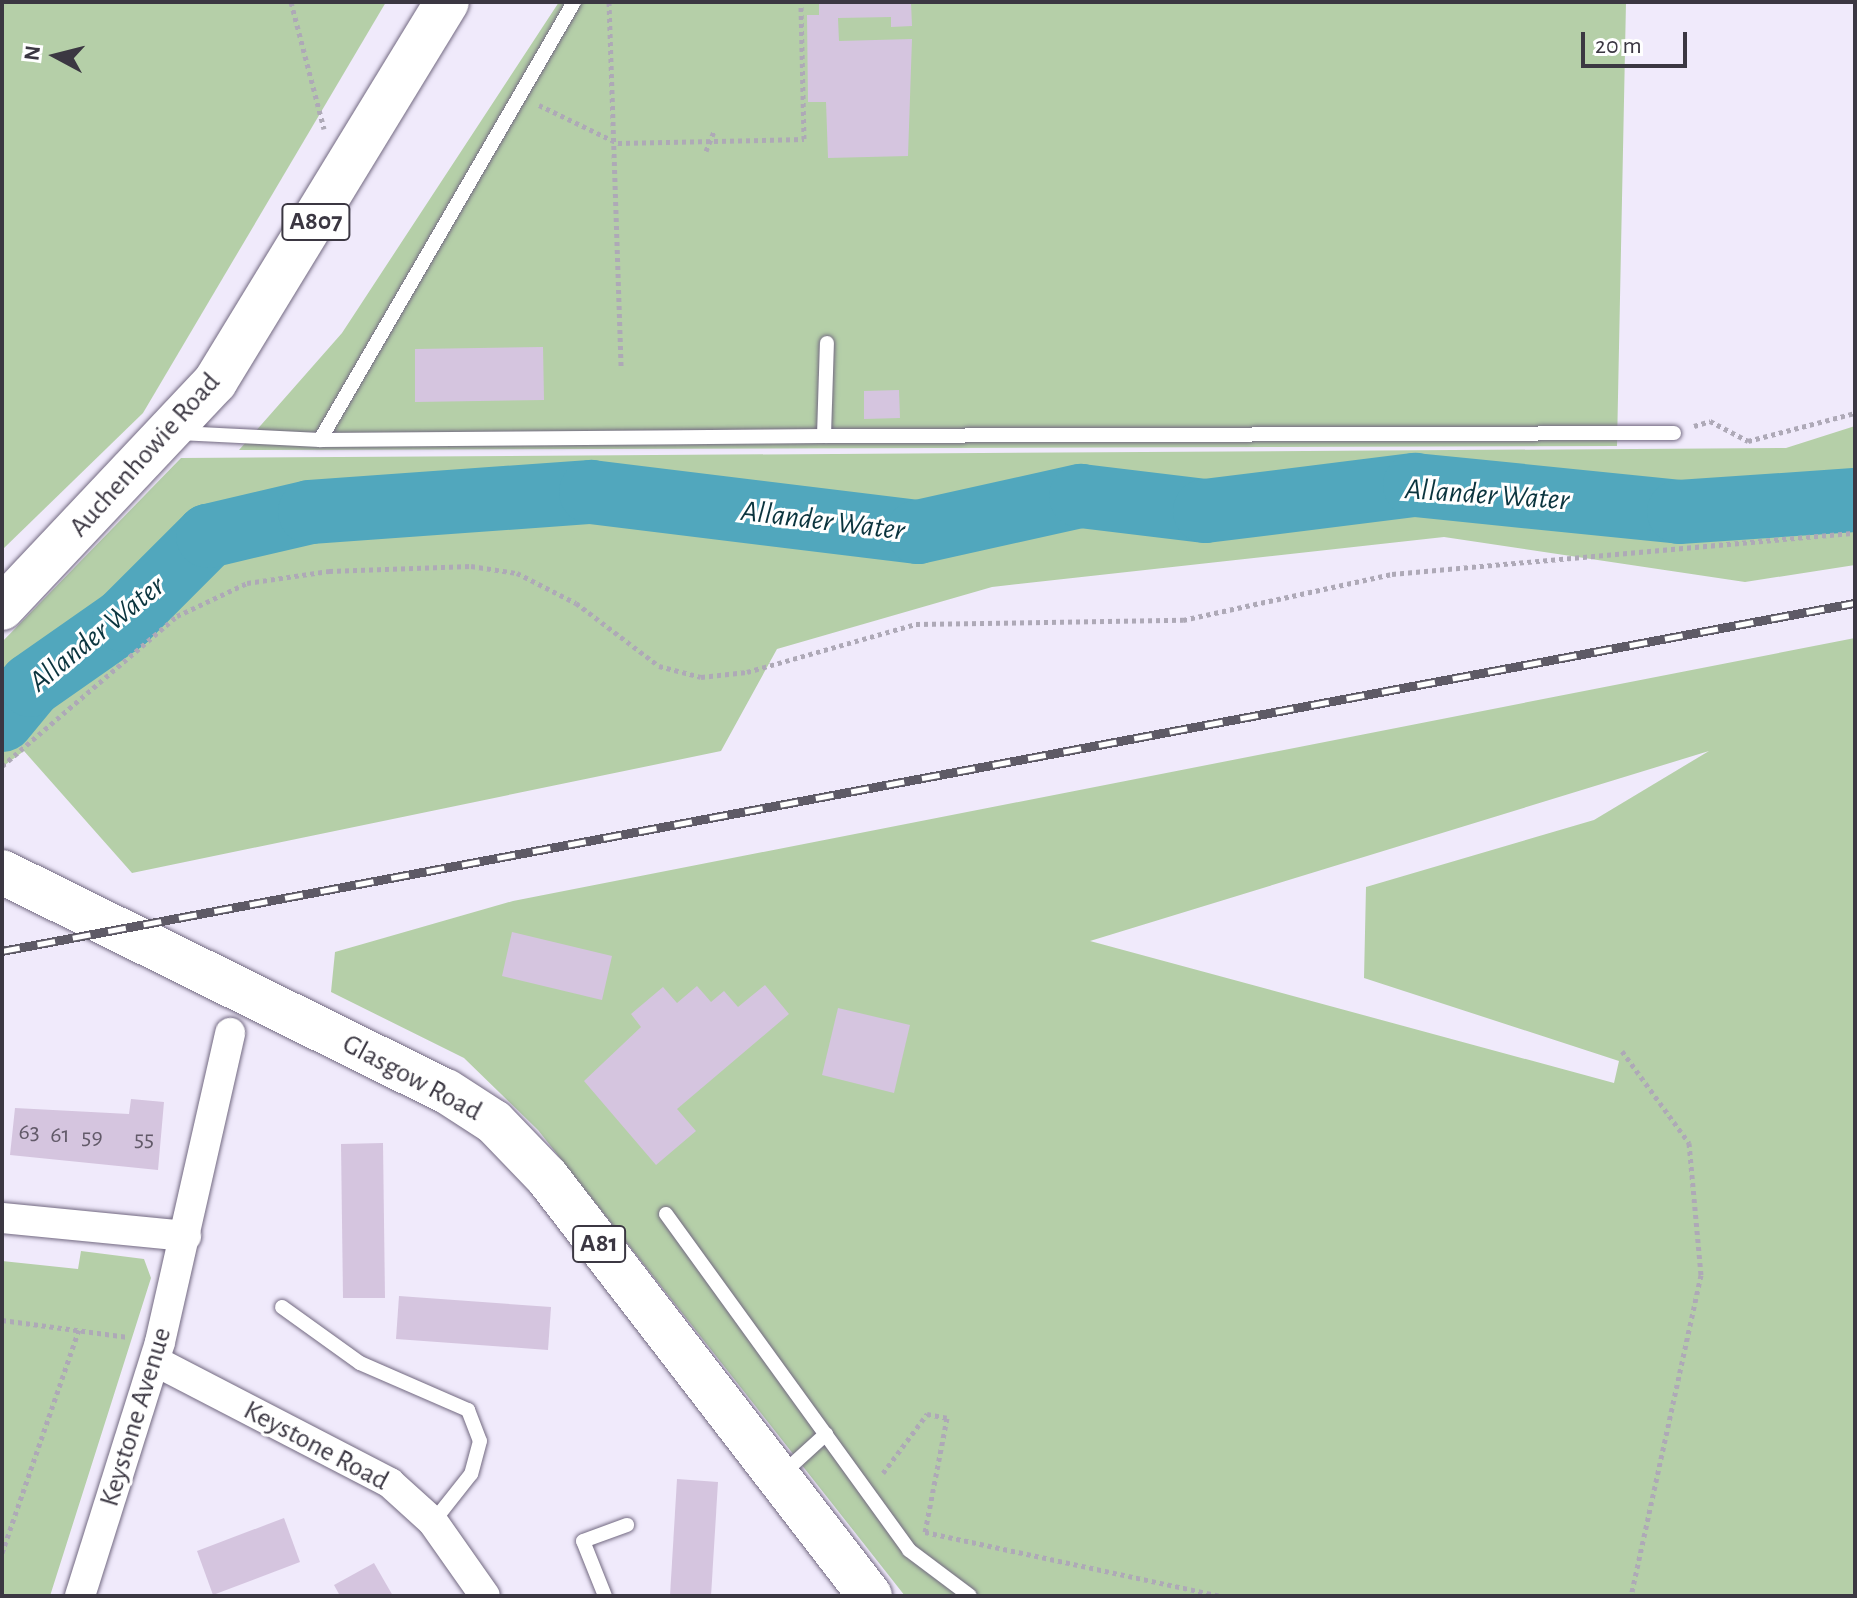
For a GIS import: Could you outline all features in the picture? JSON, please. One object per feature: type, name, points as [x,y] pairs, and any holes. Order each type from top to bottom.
[{"type":"main road","name":"Auchenhowie Road","points":[[2,608],[215,382],[447,2]]},
{"type":"main road","name":"Glasgow Road","points":[[2,872],[446,1091],[494,1122],[547,1177],[870,1596]]},
{"type":"street","name":"Keystone Avenue","points":[[80,1596],[158,1351],[230,1033]]},
{"type":"street","points":[[2,1218],[186,1236]]},
{"type":"street","name":"Keystone Road","points":[[158,1351],[390,1483],[433,1522],[485,1596]]},
{"type":"lane","points":[[320,440],[574,2]]},
{"type":"lane","points":[[824,436],[827,343]]},
{"type":"lane","points":[[170,433],[320,440],[1674,433]]},
{"type":"lane","points":[[666,1214],[909,1550],[970,1596]]},
{"type":"lane","points":[[282,1307],[360,1363],[468,1410],[480,1441],[471,1474],[433,1522]]},
{"type":"lane","points":[[778,1478],[826,1434]]},
{"type":"lane","points":[[605,1596],[583,1541],[627,1525]]},
{"type":"path","points":[[291,2],[326,139]]},
{"type":"path","points":[[609,2],[621,367]]},
{"type":"path","points":[[521,94],[613,142],[804,139],[801,2]]},
{"type":"path","points":[[704,131],[709,141]]},
{"type":"path","points":[[706,151],[714,131]]},
{"type":"path","points":[[1674,433],[1710,421],[1748,441],[1855,413]]},
{"type":"path","points":[[2,766],[177,616],[247,583],[329,571],[471,566],[517,573],[576,603],[659,666],[701,677],[747,672],[916,624],[1183,620],[1392,574],[1855,533]]},
{"type":"path","points":[[1622,1051],[1689,1143],[1700,1215],[1701,1275],[1631,1596]]},
{"type":"path","points":[[2,1320],[79,1330],[158,1351]]},
{"type":"path","points":[[2,1553],[79,1330]]},
{"type":"path","points":[[868,1493],[927,1414],[947,1418],[925,1532],[1220,1596]]},
{"type":"green space","points":[[2,2],[386,2],[143,413],[2,550]]},
{"type":"green space","points":[[559,2],[1626,2],[1617,446],[239,450],[342,333]]},
{"type":"green space","points":[[1855,426],[1855,565],[1745,582],[1444,537],[992,587],[777,649],[721,751],[132,873],[24,751],[2,767],[2,642],[181,458],[1786,448]]},
{"type":"green space","points":[[1855,638],[1855,1596],[905,1596],[538,1130],[464,1058],[331,992],[335,952],[513,901]],"holes":[[[1709,751],[1594,820],[1366,887],[1364,978],[1619,1061],[1614,1083],[1090,941]]]},
{"type":"green space","points":[[81,1251],[144,1259],[151,1278],[50,1596],[2,1596],[2,1261],[78,1269]]},
{"type":"building","points":[[819,2],[911,2],[912,26],[891,27],[891,17],[838,18],[839,41],[912,39],[908,156],[828,158],[826,102],[808,102],[807,15],[819,15]]},
{"type":"building","points":[[543,347],[544,400],[415,402],[415,349]]},
{"type":"building","points":[[899,390],[900,418],[864,419],[864,391]]},
{"type":"building","points":[[512,932],[612,956],[602,1000],[502,976]]},
{"type":"building","points":[[765,985],[789,1014],[677,1109],[696,1131],[656,1165],[584,1081],[641,1027],[631,1014],[663,987],[677,1003],[697,986],[711,1002],[724,991],[738,1007]]},
{"type":"building","points":[[838,1008],[910,1025],[894,1093],[822,1075]]},
{"type":"building","points":[[131,1099],[164,1102],[158,1170],[10,1155],[15,1108],[129,1114]]},
{"type":"building","points":[[383,1143],[385,1298],[343,1298],[341,1144]]},
{"type":"building","points":[[399,1296],[551,1307],[548,1350],[396,1339]]},
{"type":"building","points":[[677,1479],[718,1482],[711,1596],[670,1596]]},
{"type":"building","points":[[284,1518],[300,1562],[213,1595],[197,1551]]},
{"type":"building","points":[[374,1563],[393,1596],[340,1596],[334,1585]]},
{"type":"waterway","name":"Allander Water","points":[[2,720],[31,685],[124,620],[208,536],[310,512],[591,492],[918,532],[1081,496],[1205,511],[1415,485],[1679,512],[1855,500]]},
{"type":"railway","points":[[2,951],[1855,603]]}]
